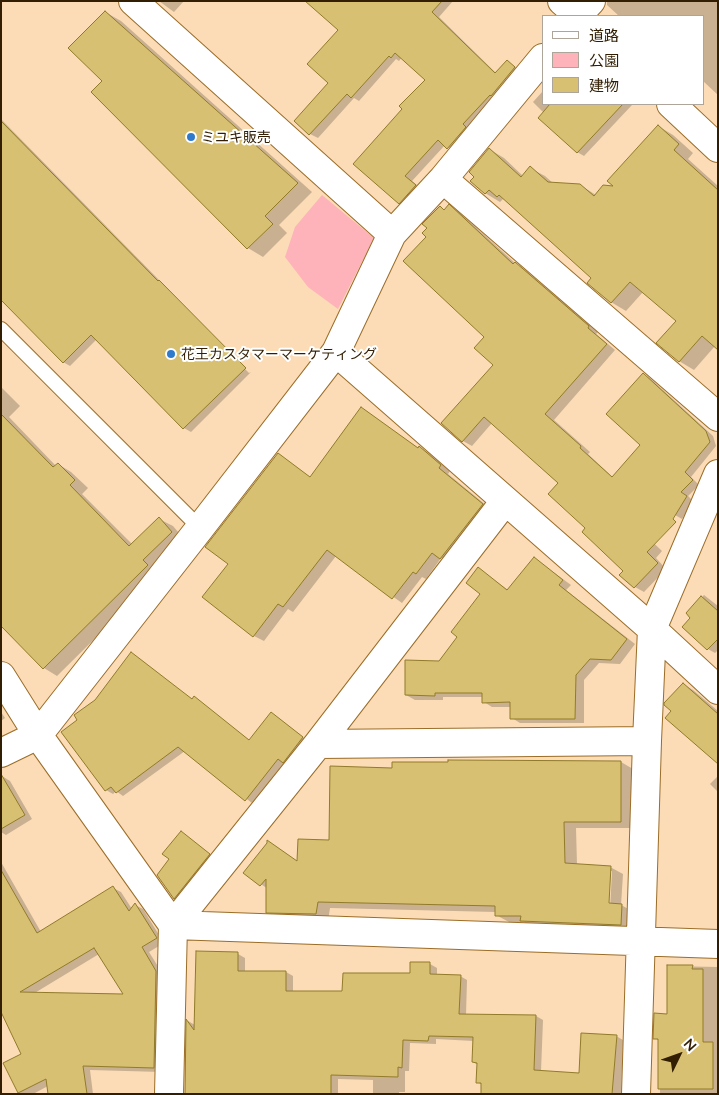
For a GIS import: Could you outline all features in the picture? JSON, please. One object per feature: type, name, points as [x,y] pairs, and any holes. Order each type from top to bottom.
[{"type":"street","points":[[133,1],[392,234]]},
{"type":"street","points":[[1,753],[38,735],[200,528],[336,352],[392,234],[443,179],[542,59]]},
{"type":"street","points":[[672,105],[718,148]]},
{"type":"street","points":[[443,179],[718,417]]},
{"type":"street","points":[[336,352],[652,629],[718,690]]},
{"type":"street","points":[[636,1094],[652,629],[718,474]]},
{"type":"street","points":[[173,925],[318,744],[505,501]]},
{"type":"street","points":[[1,676],[38,735],[173,925],[169,1094]]},
{"type":"street","points":[[318,744],[647,741]]},
{"type":"street","points":[[173,925],[718,944]]},
{"type":"lane","points":[[1,329],[200,528]]},
{"type":"green space","points":[[322,195],[374,238],[338,309],[308,287],[285,257],[295,227]]},
{"type":"building","points":[[305,1],[442,1],[432,12],[495,73],[507,60],[515,67],[491,96],[463,124],[466,127],[447,149],[438,140],[405,176],[416,185],[399,204],[353,164],[402,109],[399,106],[425,80],[395,53],[391,58],[389,56],[351,98],[347,94],[309,135],[294,121],[328,83],[307,64],[338,30]]},
{"type":"building","name":"ミユキ販売","points":[[105,11],[298,183],[265,216],[273,224],[247,249],[91,92],[102,81],[68,48]]},
{"type":"building","points":[[549,105],[622,105],[577,153],[538,118]]},
{"type":"building","points":[[1,121],[246,368],[183,429],[91,335],[63,363],[1,300]]},
{"type":"building","points":[[658,125],[679,144],[674,150],[718,190],[718,350],[702,336],[679,362],[656,343],[676,321],[630,282],[611,303],[587,283],[591,278],[499,195],[497,197],[489,190],[485,194],[470,181],[474,177],[469,172],[489,148],[521,177],[530,166],[548,182],[580,184],[594,196],[603,185],[613,186],[607,181]]},
{"type":"building","points":[[449,204],[513,264],[515,262],[607,344],[545,414],[612,477],[640,445],[606,414],[643,373],[706,431],[710,442],[685,472],[693,480],[681,492],[687,496],[673,519],[676,522],[647,552],[658,563],[634,588],[619,575],[623,571],[582,532],[585,528],[548,494],[558,483],[484,417],[462,442],[441,423],[493,365],[474,348],[484,337],[403,261],[426,237],[422,233],[427,228],[422,224],[440,206],[444,210]]},
{"type":"building","points":[[361,407],[418,448],[419,446],[441,465],[439,468],[483,504],[440,559],[432,553],[416,574],[413,572],[392,599],[327,550],[283,607],[278,604],[253,637],[202,597],[228,564],[205,547],[278,453],[310,477]]},
{"type":"building","points":[[1,414],[53,467],[58,463],[75,480],[70,485],[129,546],[159,517],[172,532],[143,560],[148,565],[43,669],[1,626]]},
{"type":"building","points":[[534,557],[563,580],[559,585],[627,639],[611,660],[590,659],[576,675],[575,719],[510,719],[510,702],[482,703],[482,693],[435,693],[435,696],[405,695],[405,660],[439,661],[457,637],[451,632],[480,594],[466,583],[478,567],[507,590]]},
{"type":"building","points":[[701,596],[718,611],[718,639],[707,650],[682,627],[690,618],[686,613]]},
{"type":"building","points":[[131,652],[192,699],[194,696],[249,740],[271,712],[303,737],[283,763],[278,759],[245,801],[178,747],[116,793],[111,787],[105,791],[61,732],[77,720],[74,715],[95,700]]},
{"type":"building","points":[[683,683],[718,714],[718,764],[665,718],[671,711],[664,703]]},
{"type":"building","points":[[448,760],[621,761],[621,822],[564,822],[565,863],[611,866],[609,903],[622,904],[621,925],[520,921],[521,916],[495,916],[495,906],[318,902],[316,914],[266,913],[266,879],[260,886],[243,873],[267,843],[267,840],[297,861],[298,839],[329,840],[330,766],[392,768],[392,762],[448,762]]},
{"type":"building","points":[[1,774],[25,815],[1,829]]},
{"type":"building","points":[[181,831],[210,854],[174,899],[157,875],[169,859],[162,854]]},
{"type":"building","points":[[1,870],[37,933],[113,886],[129,911],[135,903],[157,938],[142,947],[156,971],[154,1068],[83,1066],[87,1094],[48,1094],[46,1079],[18,1093],[3,1063],[21,1054],[1,1012]],"holes":[[[94,948],[123,994],[20,992]]]},
{"type":"building","points":[[196,951],[238,952],[238,971],[286,971],[286,991],[342,991],[343,973],[410,973],[410,962],[430,962],[430,974],[461,975],[459,1014],[536,1015],[534,1070],[579,1073],[581,1033],[617,1035],[612,1094],[481,1094],[481,1083],[476,1083],[477,1063],[472,1062],[473,1037],[429,1036],[428,1041],[403,1040],[402,1068],[398,1067],[398,1077],[331,1075],[331,1094],[185,1094],[186,1019],[194,1030]]},
{"type":"building","points":[[667,965],[693,965],[692,969],[703,969],[703,1042],[713,1042],[713,1089],[658,1089],[658,1039],[653,1039],[654,1013],[667,1014]]},
{"type":"place","name":"ミユキ販売","points":[[191,137]]},
{"type":"place","name":"花王カスタマーマーケティング","points":[[171,354]]}]
